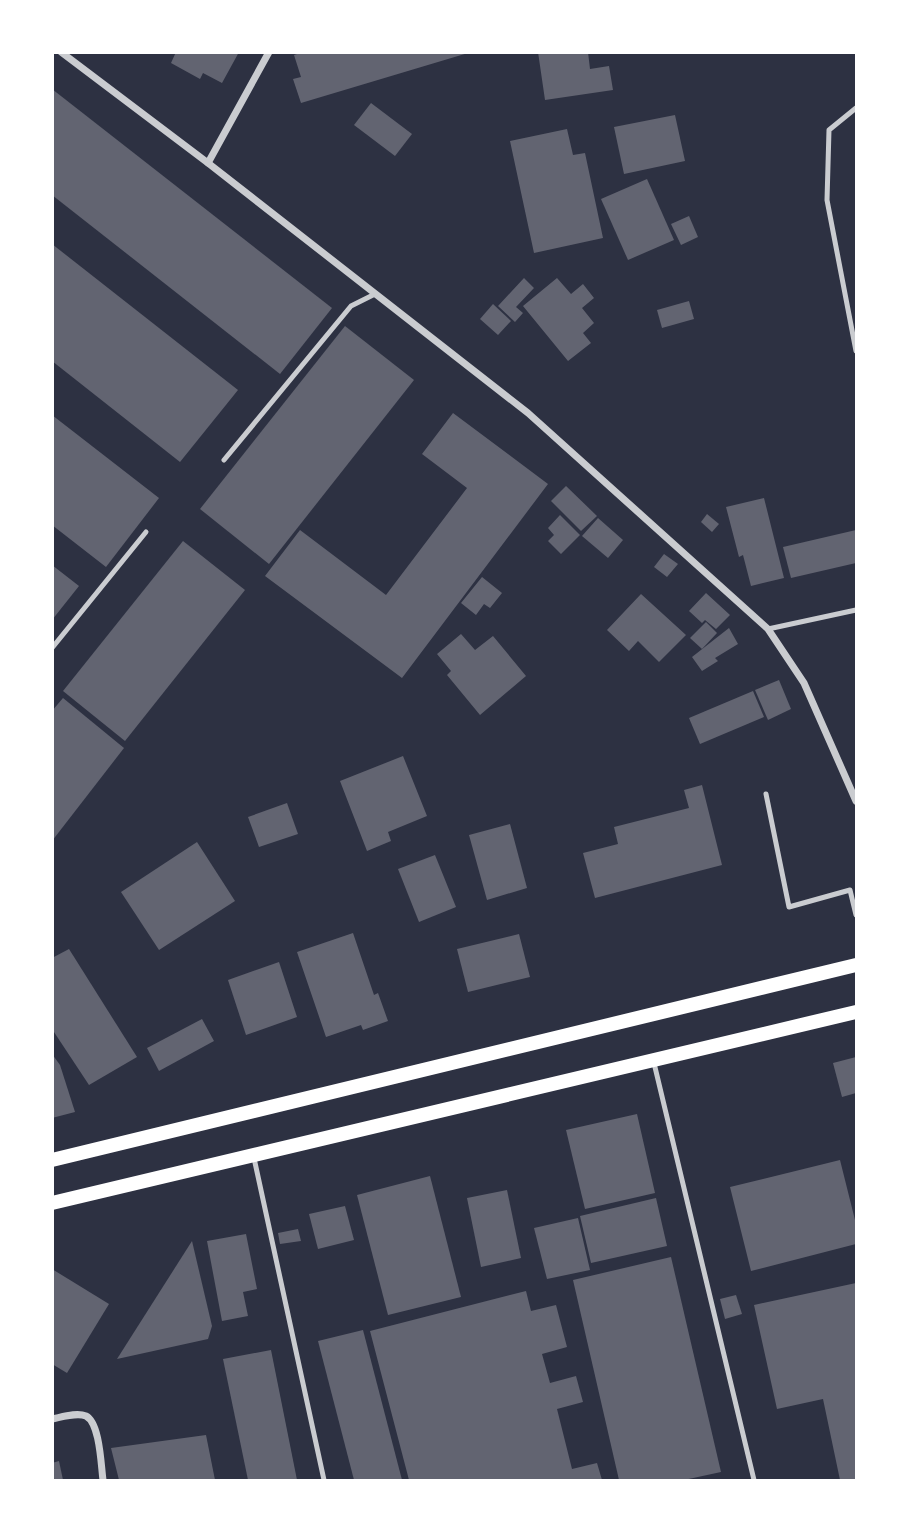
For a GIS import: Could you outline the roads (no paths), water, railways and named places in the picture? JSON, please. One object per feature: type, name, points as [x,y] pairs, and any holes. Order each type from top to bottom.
[{"type":"main road","points":[[52,1160],[856,965]]},
{"type":"main road","points":[[52,1203],[856,1012]]},
{"type":"street","points":[[61,52],[528,413],[768,629],[804,683],[856,801]]},
{"type":"street","points":[[208,163],[269,52]]},
{"type":"street","points":[[52,1419],[87,1416],[95,1424],[103,1480]]},
{"type":"lane","points":[[856,108],[829,130],[827,200],[856,351]]},
{"type":"lane","points":[[224,460],[351,306],[374,294]]},
{"type":"lane","points":[[52,648],[146,532]]},
{"type":"lane","points":[[768,629],[856,610]]},
{"type":"lane","points":[[766,794],[789,907],[850,890],[856,915]]},
{"type":"lane","points":[[654,1060],[754,1480]]},
{"type":"lane","points":[[253,1154],[324,1480]]}]
